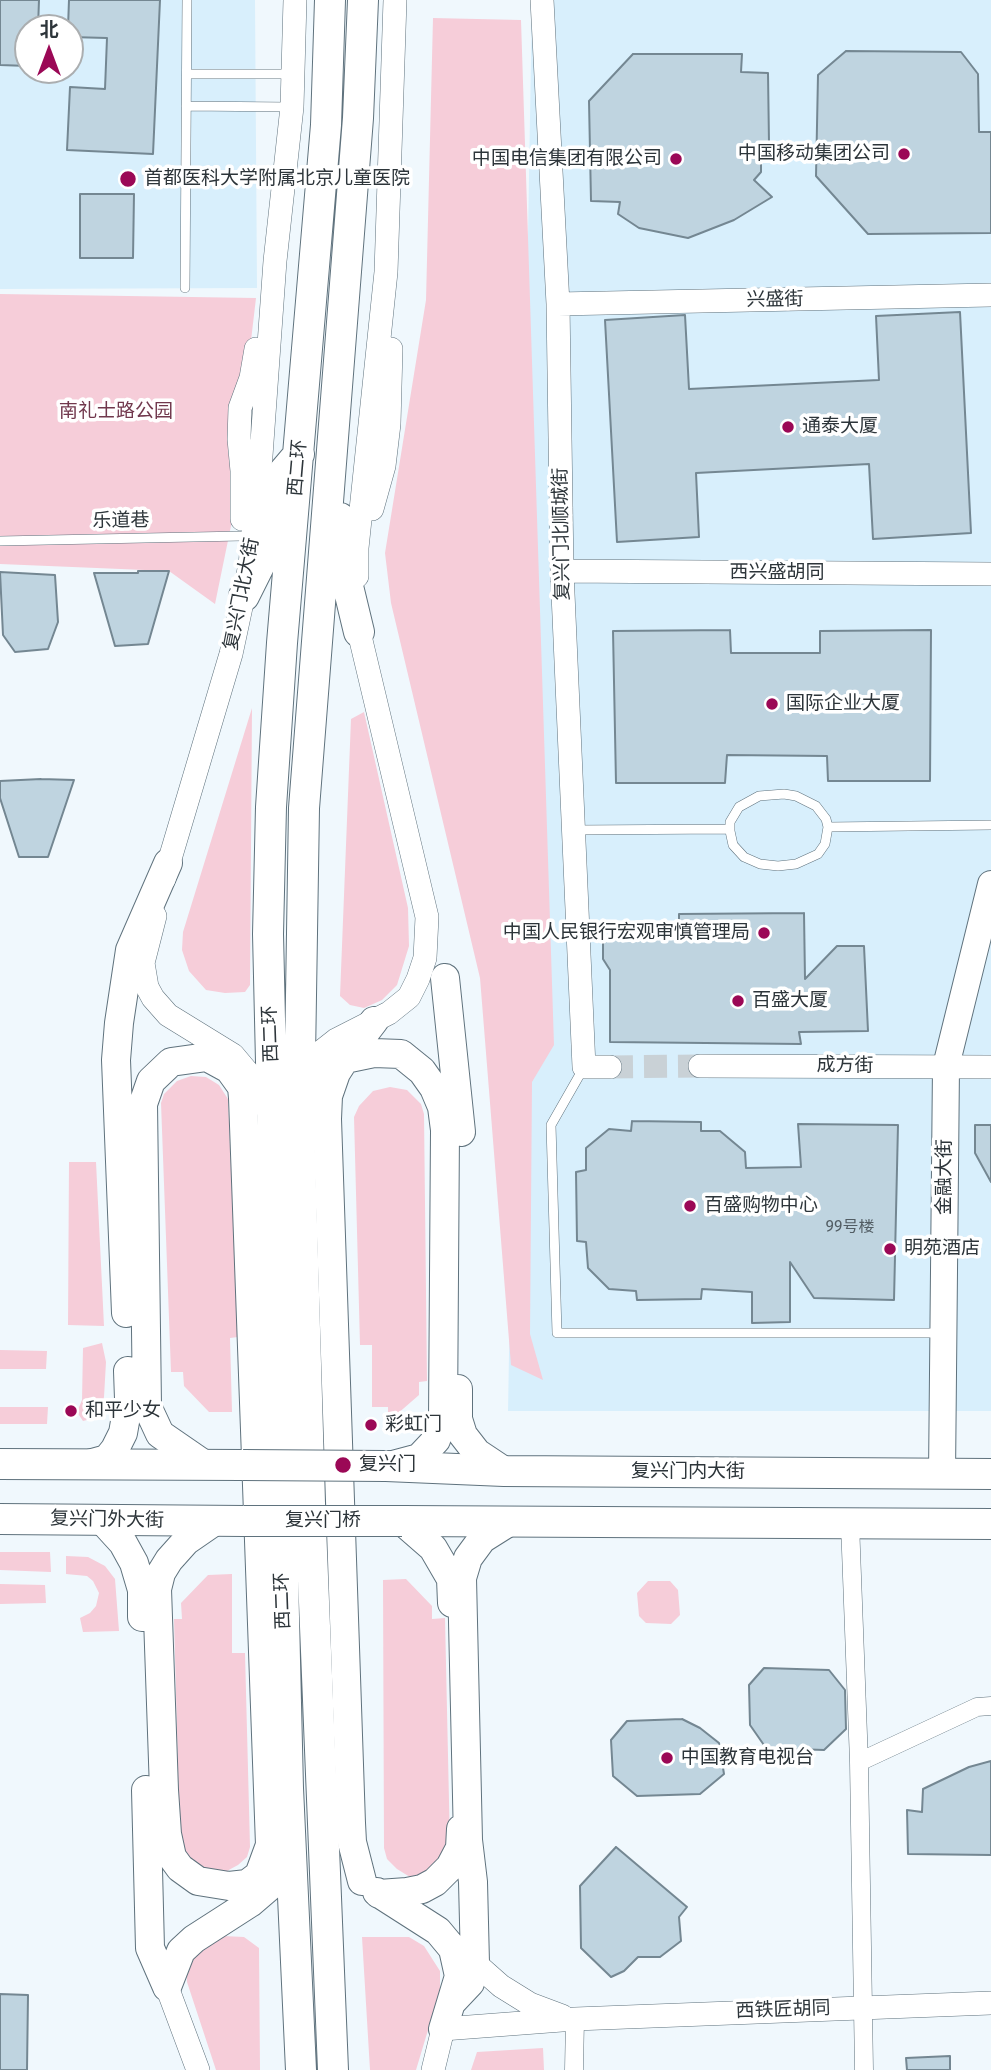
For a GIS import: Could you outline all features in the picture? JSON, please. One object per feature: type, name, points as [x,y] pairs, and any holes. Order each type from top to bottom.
[{"type":"highway","name":"西二环","points":[[330,0],[327,124],[282,643],[271,807],[268,934],[287,1121],[310,1503],[333,2070]]},
{"type":"highway","name":"西二环","points":[[301,2070],[288,1788],[287,1121],[304,808],[358,118],[362,0]]},
{"type":"highway","points":[[332,448],[346,578],[359,632]]},
{"type":"highway","points":[[244,596],[267,550],[276,481],[299,454]]},
{"type":"highway","points":[[0,1464],[386,1466]]},
{"type":"highway","name":"复兴门内大街","points":[[386,1466],[504,1472],[991,1475]]},
{"type":"highway","name":"复兴门外大街","points":[[0,1519],[244,1521]]},
{"type":"highway","name":"复兴门桥","points":[[244,1521],[402,1521]]},
{"type":"highway","points":[[402,1521],[991,1524]]},
{"type":"main road","points":[[85,1465],[107,1459],[115,1450],[123,1433],[129,1399],[116,1060],[118,1023],[130,950],[168,863]]},
{"type":"main road","name":"金融大街","points":[[950,1475],[944,1334],[953,1066],[991,884]]},
{"type":"main road","points":[[950,1475],[953,1066],[991,944]]},
{"type":"main road","points":[[445,978],[461,1131],[458,1419],[463,1436],[478,1452],[504,1472]]},
{"type":"main road","points":[[371,1888],[352,1842],[327,1119],[328,1096],[336,1073],[374,1021]]},
{"type":"main road","points":[[215,1043],[242,1087],[245,1128],[270,1845],[259,1875],[247,1884],[229,1886],[198,1881],[180,1868],[172,1857],[167,1834],[164,1790],[157,1589],[161,1573],[169,1560],[186,1541],[215,1521]]},
{"type":"main road","points":[[345,1059],[373,1053],[401,1054],[422,1071],[433,1088],[442,1107],[445,1130],[443,1419],[436,1440],[419,1458],[386,1466]]},
{"type":"main road","points":[[205,1465],[160,1434],[147,1406],[143,1104],[151,1081],[171,1062],[207,1057],[229,1069],[237,1079]]},
{"type":"main road","points":[[102,1520],[123,1543],[134,1563],[142,1590],[148,1922],[150,1948],[167,1987]]},
{"type":"main road","points":[[371,1888],[407,1892],[435,1882],[450,1867],[460,1848],[451,1579],[433,1548],[402,1521]]},
{"type":"main road","points":[[453,2000],[470,1983],[475,1963],[473,1882],[468,1840],[462,1578],[468,1558],[482,1539],[509,1522]]},
{"type":"main road","points":[[167,1987],[181,1951],[194,1938],[250,1903],[275,1878],[284,1837],[288,1788]]},
{"type":"main road","points":[[324,1837],[340,1861],[371,1888],[438,1931],[453,1949],[459,1976],[443,2029]]},
{"type":"street","name":"复兴门北大街","points":[[287,1121],[245,1068],[215,1043],[168,1015],[153,998],[143,963],[168,863],[231,654],[254,535],[275,261],[295,74],[295,0]]},
{"type":"street","points":[[396,0],[389,206],[392,320],[389,424],[384,466],[376,500],[357,548],[356,589],[359,632],[427,917],[445,978]]},
{"type":"street","name":"复兴门北顺城街","points":[[542,0],[558,304],[562,571],[584,1067]]},
{"type":"street","points":[[244,596],[240,408],[254,363],[261,292],[275,261]]},
{"type":"street","name":"兴盛街","points":[[558,304],[991,295]]},
{"type":"street","name":"西兴盛胡同","points":[[562,571],[991,574]]},
{"type":"street","points":[[287,1121],[323,1051],[336,1040],[374,1021],[409,996],[425,958],[427,917]]},
{"type":"street","name":"成方街","points":[[700,1066],[991,1067]]},
{"type":"street","points":[[584,1067],[610,1067]]},
{"type":"street","points":[[850,1523],[859,1762],[864,2070]]},
{"type":"street","points":[[859,1762],[977,1707],[991,1706]]},
{"type":"street","points":[[475,1963],[501,1986],[530,2004],[550,2013],[575,2019],[574,2070]]},
{"type":"street","points":[[167,1987],[198,2070]]},
{"type":"street","name":"西铁匠胡同","points":[[443,2029],[575,2019],[991,2003]]},
{"type":"street","points":[[433,2070],[443,2029]]},
{"type":"lane","points":[[185,288],[187,0]]},
{"type":"lane","points":[[187,74],[295,74]]},
{"type":"lane","points":[[186,106],[292,107]]},
{"type":"lane","name":"乐道巷","points":[[0,541],[242,536]]},
{"type":"lane","points":[[769,794],[796,796],[816,806],[826,819],[828,827],[825,844],[818,854],[796,864],[778,866],[760,864],[744,857],[733,845],[730,829],[733,813],[749,800],[769,794]]},
{"type":"lane","points":[[828,827],[991,825]]},
{"type":"lane","points":[[574,830],[730,829]]},
{"type":"lane","points":[[584,1067],[551,1125],[557,1333],[944,1334]]},
{"type":"shaded area","name":"首都医科大学附属北京儿童医院","points":[[0,0],[255,0],[257,288],[0,289]]},
{"type":"shaded area","points":[[532,0],[991,0],[991,1411],[508,1411]]},
{"type":"green space","points":[[433,18],[521,20],[554,1045],[532,1082],[530,1334],[543,1380],[511,1365],[480,978],[391,603],[385,553],[426,300]]},
{"type":"green space","name":"南礼士路公园","points":[[0,294],[256,298],[248,366],[237,396],[228,451],[235,485],[232,521],[215,604],[169,571],[0,564]]},
{"type":"green space","points":[[252,708],[250,985],[245,992],[225,993],[206,990],[189,971],[182,950],[183,932]]},
{"type":"green space","points":[[364,712],[408,908],[409,946],[397,985],[382,1000],[364,1008],[350,1005],[340,996],[351,719]]},
{"type":"green space","points":[[191,1076],[206,1077],[219,1085],[228,1099],[238,1337],[230,1338],[232,1412],[209,1412],[184,1386],[183,1372],[171,1372],[161,1103],[164,1094],[177,1081]]},
{"type":"green space","points":[[390,1087],[407,1090],[421,1104],[424,1114],[427,1381],[419,1382],[419,1395],[388,1422],[388,1407],[372,1407],[372,1345],[360,1345],[354,1117],[359,1106],[373,1091]]},
{"type":"green space","points":[[69,1162],[96,1162],[104,1326],[68,1325]]},
{"type":"green space","points":[[102,1343],[106,1362],[104,1397],[98,1417],[83,1421],[77,1412],[82,1400],[83,1348]]},
{"type":"green space","points":[[0,1350],[47,1351],[46,1369],[0,1369]]},
{"type":"green space","points":[[0,1407],[48,1407],[47,1424],[0,1424]]},
{"type":"green space","points":[[0,1552],[50,1552],[51,1572],[0,1570]]},
{"type":"green space","points":[[66,1556],[88,1557],[105,1566],[115,1579],[119,1631],[83,1632],[80,1618],[96,1606],[99,1593],[87,1576],[66,1574]]},
{"type":"green space","points":[[232,1574],[232,1653],[245,1653],[250,1847],[247,1857],[238,1865],[225,1872],[211,1873],[187,1858],[180,1843],[174,1619],[182,1619],[181,1603],[208,1575]]},
{"type":"green space","points":[[406,1579],[432,1606],[432,1619],[445,1618],[450,1847],[427,1877],[410,1877],[397,1869],[387,1859],[384,1848],[383,1580]]},
{"type":"green space","points":[[648,1581],[670,1581],[678,1590],[680,1615],[671,1624],[646,1623],[639,1616],[637,1593]]},
{"type":"green space","points":[[0,1584],[45,1585],[46,1603],[0,1604]]},
{"type":"green space","points":[[223,1936],[244,1937],[259,1948],[260,2070],[216,2070],[187,1982],[186,1966],[192,1950]]},
{"type":"green space","points":[[362,1937],[409,1937],[424,1946],[440,1971],[440,1990],[416,2070],[370,2070]]},
{"type":"green space","points":[[543,2048],[544,2070],[471,2070],[477,2052]]},
{"type":"building","points":[[0,0],[39,0],[38,14],[14,14],[14,66],[0,65]]},
{"type":"building","points":[[69,0],[160,0],[153,154],[67,150],[70,87],[105,89],[107,38],[84,37],[84,14],[68,14]]},
{"type":"building","name":"中国移动集团公司","points":[[846,51],[961,52],[978,74],[979,132],[991,132],[991,233],[868,234],[816,176],[818,75]]},
{"type":"building","name":"中国电信集团有限公司","points":[[633,54],[742,54],[741,72],[768,73],[769,143],[761,146],[761,172],[754,180],[772,197],[734,220],[688,238],[639,228],[618,214],[620,202],[591,201],[589,101]]},
{"type":"building","points":[[80,194],[134,194],[133,258],[80,258]]},
{"type":"building","name":"通泰大厦","points":[[960,312],[971,533],[873,539],[869,464],[696,473],[699,537],[617,542],[605,320],[685,315],[689,389],[879,380],[876,316]]},
{"type":"building","points":[[169,571],[148,644],[115,646],[94,573]]},
{"type":"building","points":[[0,572],[55,575],[58,622],[48,649],[15,652],[3,635]]},
{"type":"building","name":"国际企业大厦","points":[[730,630],[731,653],[820,653],[820,631],[931,630],[930,781],[828,781],[827,756],[727,755],[725,783],[616,783],[613,631]]},
{"type":"building","points":[[74,780],[48,857],[19,857],[0,798],[0,781]]},
{"type":"building","name":"百盛大厦","points":[[804,913],[805,979],[837,946],[864,946],[868,1031],[799,1032],[801,1044],[610,1042],[610,970],[603,959],[603,941],[611,938],[621,925],[650,925],[657,932],[679,931],[679,914]]},
{"type":"building","name":"百盛购物中心","points":[[632,1121],[701,1122],[701,1131],[720,1131],[745,1152],[746,1168],[801,1167],[798,1124],[898,1125],[894,1300],[814,1298],[790,1262],[790,1322],[752,1323],[752,1292],[702,1289],[701,1299],[637,1300],[636,1291],[609,1289],[588,1268],[586,1242],[577,1241],[576,1172],[586,1170],[586,1148],[609,1129],[631,1131]]},
{"type":"building","points":[[975,1125],[991,1125],[991,1182],[975,1153]]},
{"type":"building","points":[[764,1668],[829,1670],[845,1690],[846,1729],[824,1750],[766,1748],[750,1725],[749,1685]]},
{"type":"building","name":"中国教育电视台","points":[[682,1719],[700,1728],[719,1743],[724,1774],[700,1794],[637,1796],[613,1776],[611,1740],[627,1721]]},
{"type":"building","points":[[991,1761],[991,1855],[908,1854],[907,1810],[922,1812],[923,1789],[969,1767]]},
{"type":"building","points":[[616,1847],[687,1907],[679,1917],[681,1941],[660,1957],[638,1957],[624,1971],[611,1977],[581,1948],[580,1886]]},
{"type":"building","points":[[0,1994],[28,1995],[27,2070],[0,2070]]},
{"type":"building","points":[[950,2056],[950,2070],[907,2070],[906,2058]]},
{"type":"tunnel","points":[[610,1067],[700,1066]]},
{"type":"place","name":"中国移动集团公司","points":[[904,154]]},
{"type":"place","name":"中国电信集团有限公司","points":[[676,159]]},
{"type":"place","name":"首都医科大学附属北京儿童医院","points":[[128,179]]},
{"type":"place","name":"通泰大厦","points":[[788,427]]},
{"type":"place","name":"国际企业大厦","points":[[772,704]]},
{"type":"place","name":"中国人民银行宏观审慎管理局","points":[[764,933]]},
{"type":"place","name":"百盛大厦","points":[[738,1001]]},
{"type":"place","name":"百盛购物中心","points":[[690,1206]]},
{"type":"place","name":"明苑酒店","points":[[890,1249]]},
{"type":"place","name":"和平少女","points":[[71,1411]]},
{"type":"place","name":"彩虹门","points":[[371,1425]]},
{"type":"place","name":"复兴门","points":[[343,1465]]},
{"type":"place","name":"中国教育电视台","points":[[667,1758]]}]
